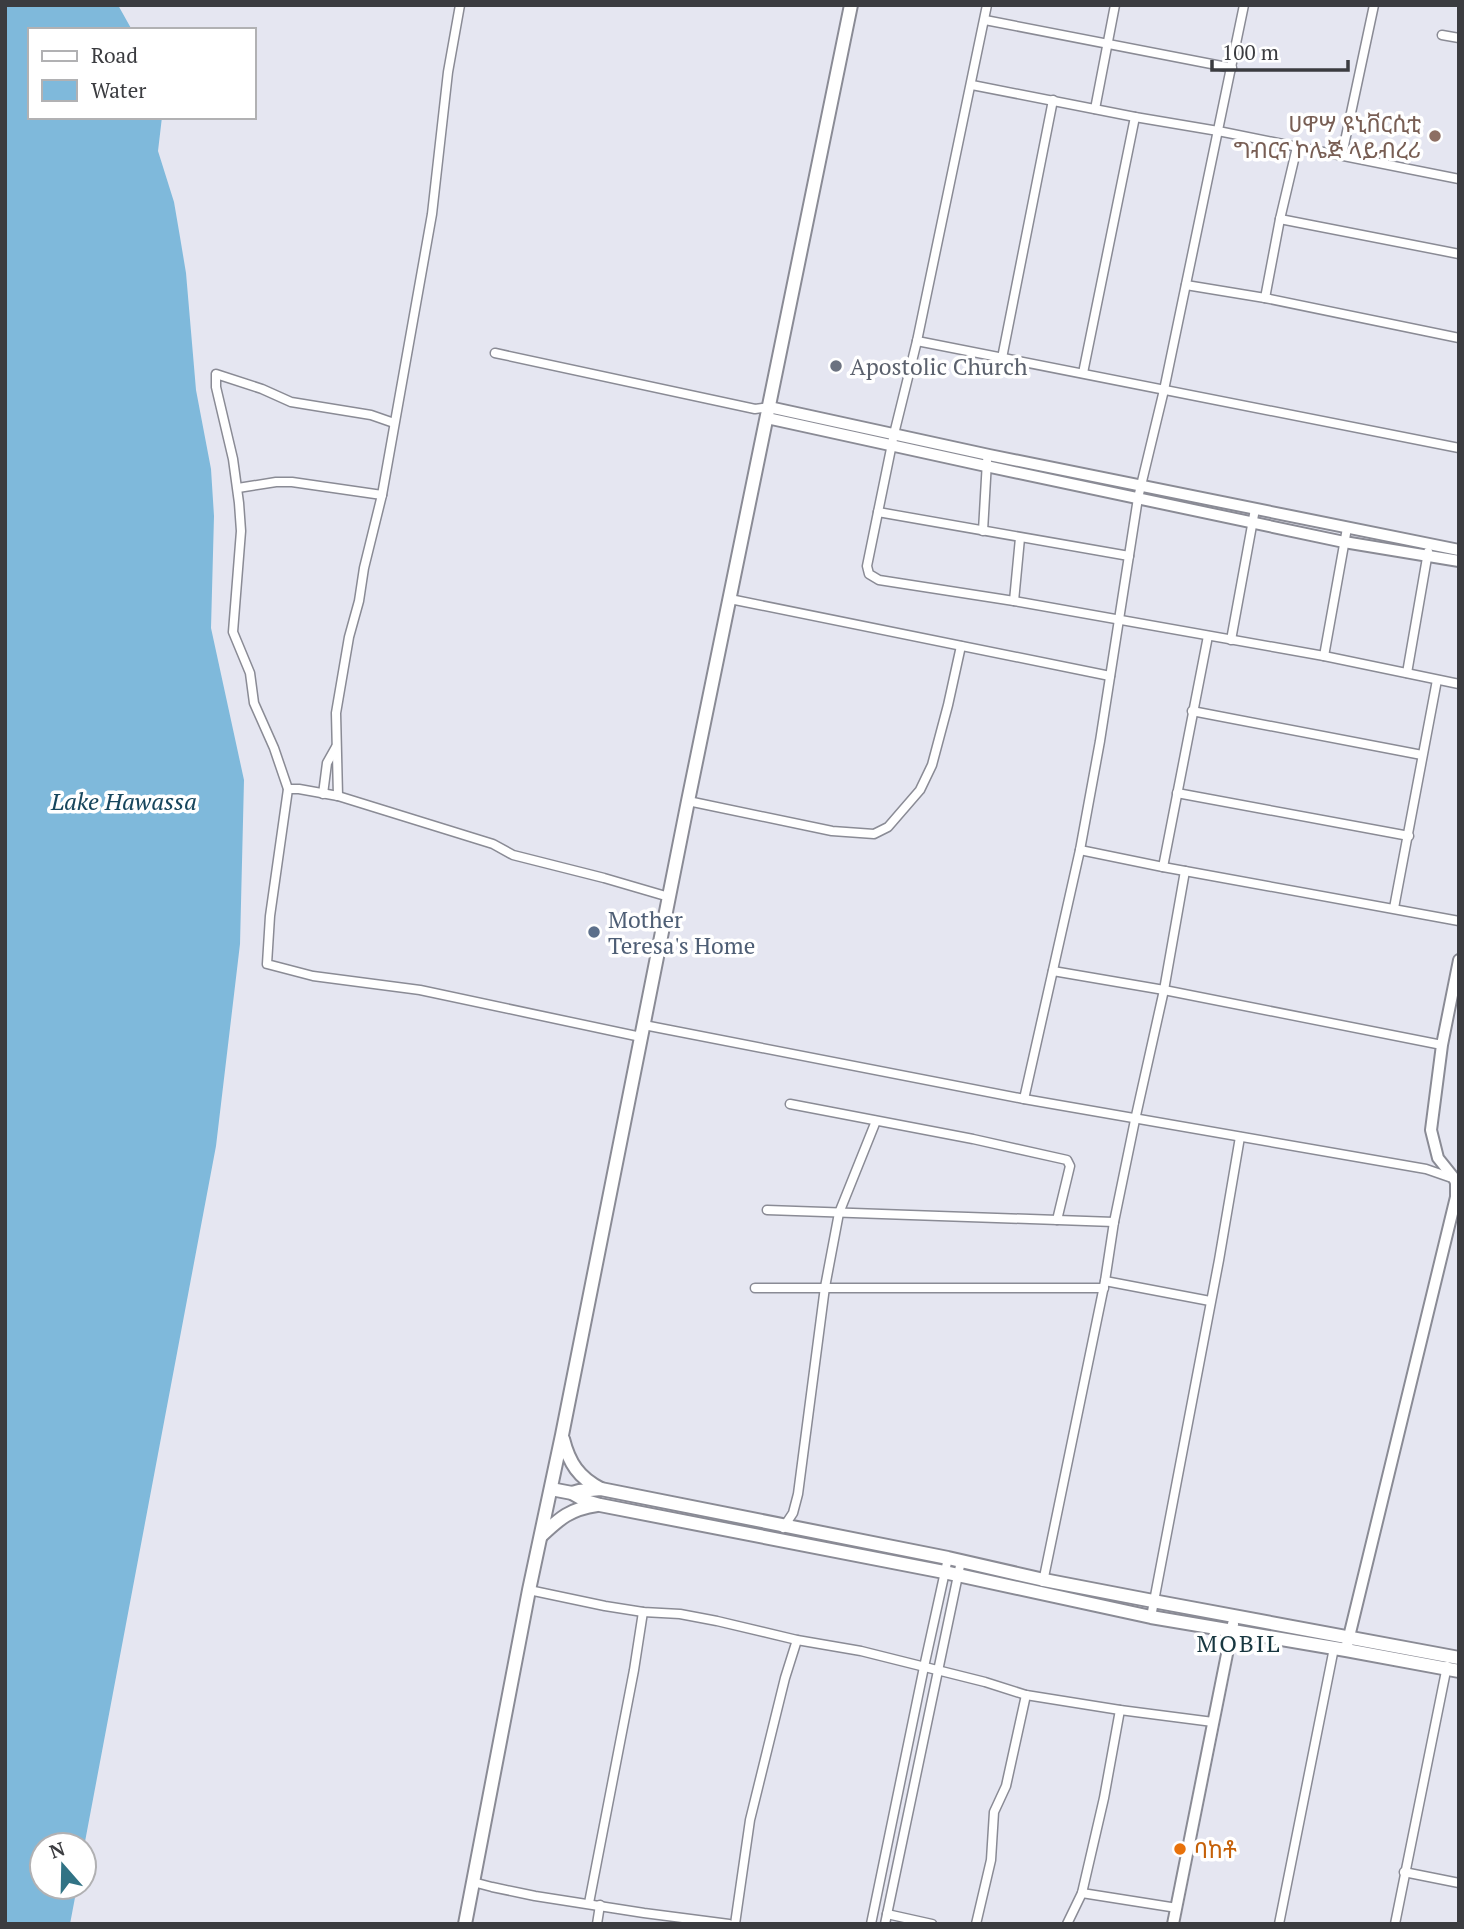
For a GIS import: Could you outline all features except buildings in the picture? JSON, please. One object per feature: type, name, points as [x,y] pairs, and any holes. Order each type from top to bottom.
[{"type":"main road","points":[[465,1924],[668,897],[851,5]]},
{"type":"main road","points":[[562,1435],[567,1455],[574,1468],[583,1478],[601,1489]]},
{"type":"main road","points":[[551,1489],[572,1493],[600,1505],[944,1572],[1151,1617],[1231,1632],[1343,1645],[1453,1664]]},
{"type":"main road","points":[[572,1493],[601,1489],[1234,1616],[1343,1645]]},
{"type":"main road","points":[[638,1513],[640,1497]]},
{"type":"main road","points":[[541,1537],[564,1515],[580,1508],[600,1505]]},
{"type":"street","points":[[338,796],[336,713],[349,637],[382,495],[432,214],[448,72],[460,5]]},
{"type":"street","points":[[987,5],[917,341],[878,512],[867,566],[869,574],[873,578],[1324,656],[1459,684]]},
{"type":"street","points":[[1096,109],[1115,5]]},
{"type":"street","points":[[1024,1099],[1080,850],[1138,498],[1164,390],[1244,5]]},
{"type":"street","points":[[1342,155],[1374,5]]},
{"type":"street","points":[[985,20],[1231,68]]},
{"type":"street","points":[[1442,35],[1459,38]]},
{"type":"street","points":[[972,85],[1459,179]]},
{"type":"street","points":[[1002,358],[1053,100]]},
{"type":"street","points":[[1083,373],[1135,117]]},
{"type":"street","points":[[1265,298],[1297,147]]},
{"type":"street","points":[[1280,219],[1459,254]]},
{"type":"street","points":[[1186,285],[1265,298],[1459,338]]},
{"type":"street","points":[[917,341],[1459,448]]},
{"type":"street","points":[[495,353],[987,461],[1138,498],[1344,541],[1459,550]]},
{"type":"street","points":[[394,423],[372,415],[291,402],[216,374],[216,387],[238,488],[241,531],[233,632],[250,673],[252,696],[288,789],[270,916],[267,964],[313,976],[420,990],[1426,1169],[1456,1179]]},
{"type":"street","points":[[987,461],[1141,484],[1347,528],[1429,549],[1459,562]]},
{"type":"street","points":[[983,531],[987,461]]},
{"type":"street","points":[[238,488],[292,482],[382,495]]},
{"type":"street","points":[[1231,640],[1255,509]]},
{"type":"street","points":[[878,512],[1129,556]]},
{"type":"street","points":[[1324,656],[1347,528]]},
{"type":"street","points":[[1014,601],[1020,538]]},
{"type":"street","points":[[1407,673],[1429,549]]},
{"type":"street","points":[[730,599],[1110,676]]},
{"type":"street","points":[[1163,867],[1208,636]]},
{"type":"street","points":[[688,801],[832,831],[874,834],[888,827],[919,790],[932,765],[961,646]]},
{"type":"street","points":[[1394,908],[1437,680]]},
{"type":"street","points":[[1192,711],[1422,755]]},
{"type":"street","points":[[323,793],[327,763],[336,747]]},
{"type":"street","points":[[288,789],[338,796],[493,844],[513,855],[668,897]]},
{"type":"street","points":[[1177,793],[1409,836]]},
{"type":"street","points":[[1080,850],[1459,921]]},
{"type":"street","points":[[1041,1594],[1105,1284],[1114,1222],[1164,990],[1185,871]]},
{"type":"street","points":[[1279,1924],[1343,1645],[1456,1197],[1456,1179],[1438,1158],[1430,1130],[1441,1045],[1459,960]]},
{"type":"street","points":[[1054,971],[1441,1045]]},
{"type":"street","points":[[790,1104],[1067,1160],[1070,1166],[1058,1220]]},
{"type":"street","points":[[779,1541],[784,1526],[793,1513],[798,1494],[825,1287],[839,1213],[876,1121]]},
{"type":"street","points":[[1151,1617],[1240,1137]]},
{"type":"street","points":[[767,1210],[1114,1222]]},
{"type":"street","points":[[755,1288],[1105,1284],[1210,1301]]},
{"type":"street","points":[[871,1924],[944,1572],[954,1559]]},
{"type":"street","points":[[885,1924],[958,1575],[954,1559]]},
{"type":"street","points":[[529,1590],[643,1612],[680,1614],[861,1651],[1026,1695],[1213,1722]]},
{"type":"street","points":[[589,1903],[643,1612]]},
{"type":"street","points":[[1173,1924],[1234,1616]]},
{"type":"street","points":[[735,1924],[750,1820],[797,1640]]},
{"type":"street","points":[[1395,1924],[1404,1872],[1453,1664]]},
{"type":"street","points":[[976,1924],[991,1860],[994,1812],[1006,1786],[1026,1695]]},
{"type":"street","points":[[1067,1924],[1083,1893],[1120,1710]]},
{"type":"street","points":[[1404,1872],[1459,1883]]},
{"type":"street","points":[[473,1882],[535,1896],[729,1924]]},
{"type":"street","points":[[1083,1893],[1177,1908]]},
{"type":"street","points":[[597,1924],[600,1905]]},
{"type":"street","points":[[887,1914],[932,1924]]},
{"type":"water","name":"Lake Hawassa","points":[[5,5],[118,5],[131,28],[28,28],[28,119],[162,119],[158,151],[174,202],[186,273],[196,390],[211,469],[214,516],[211,628],[244,780],[240,944],[216,1146],[87,1831],[28,1831],[28,1901],[74,1901],[70,1924],[5,1924]]},
{"type":"place","name":"ሀዋሣ ዩኒቨርሲቲ ግብርና ኮሌጅ ላይብረሪ","points":[[1435,136]]},
{"type":"place","name":"Apostolic Church","points":[[836,366]]},
{"type":"place","name":"Mother Teresa's Home","points":[[594,932]]},
{"type":"place","name":"ባከቶ","points":[[1180,1849]]},
{"type":"district","name":"MOBIL","points":[[1239,1643]]}]
